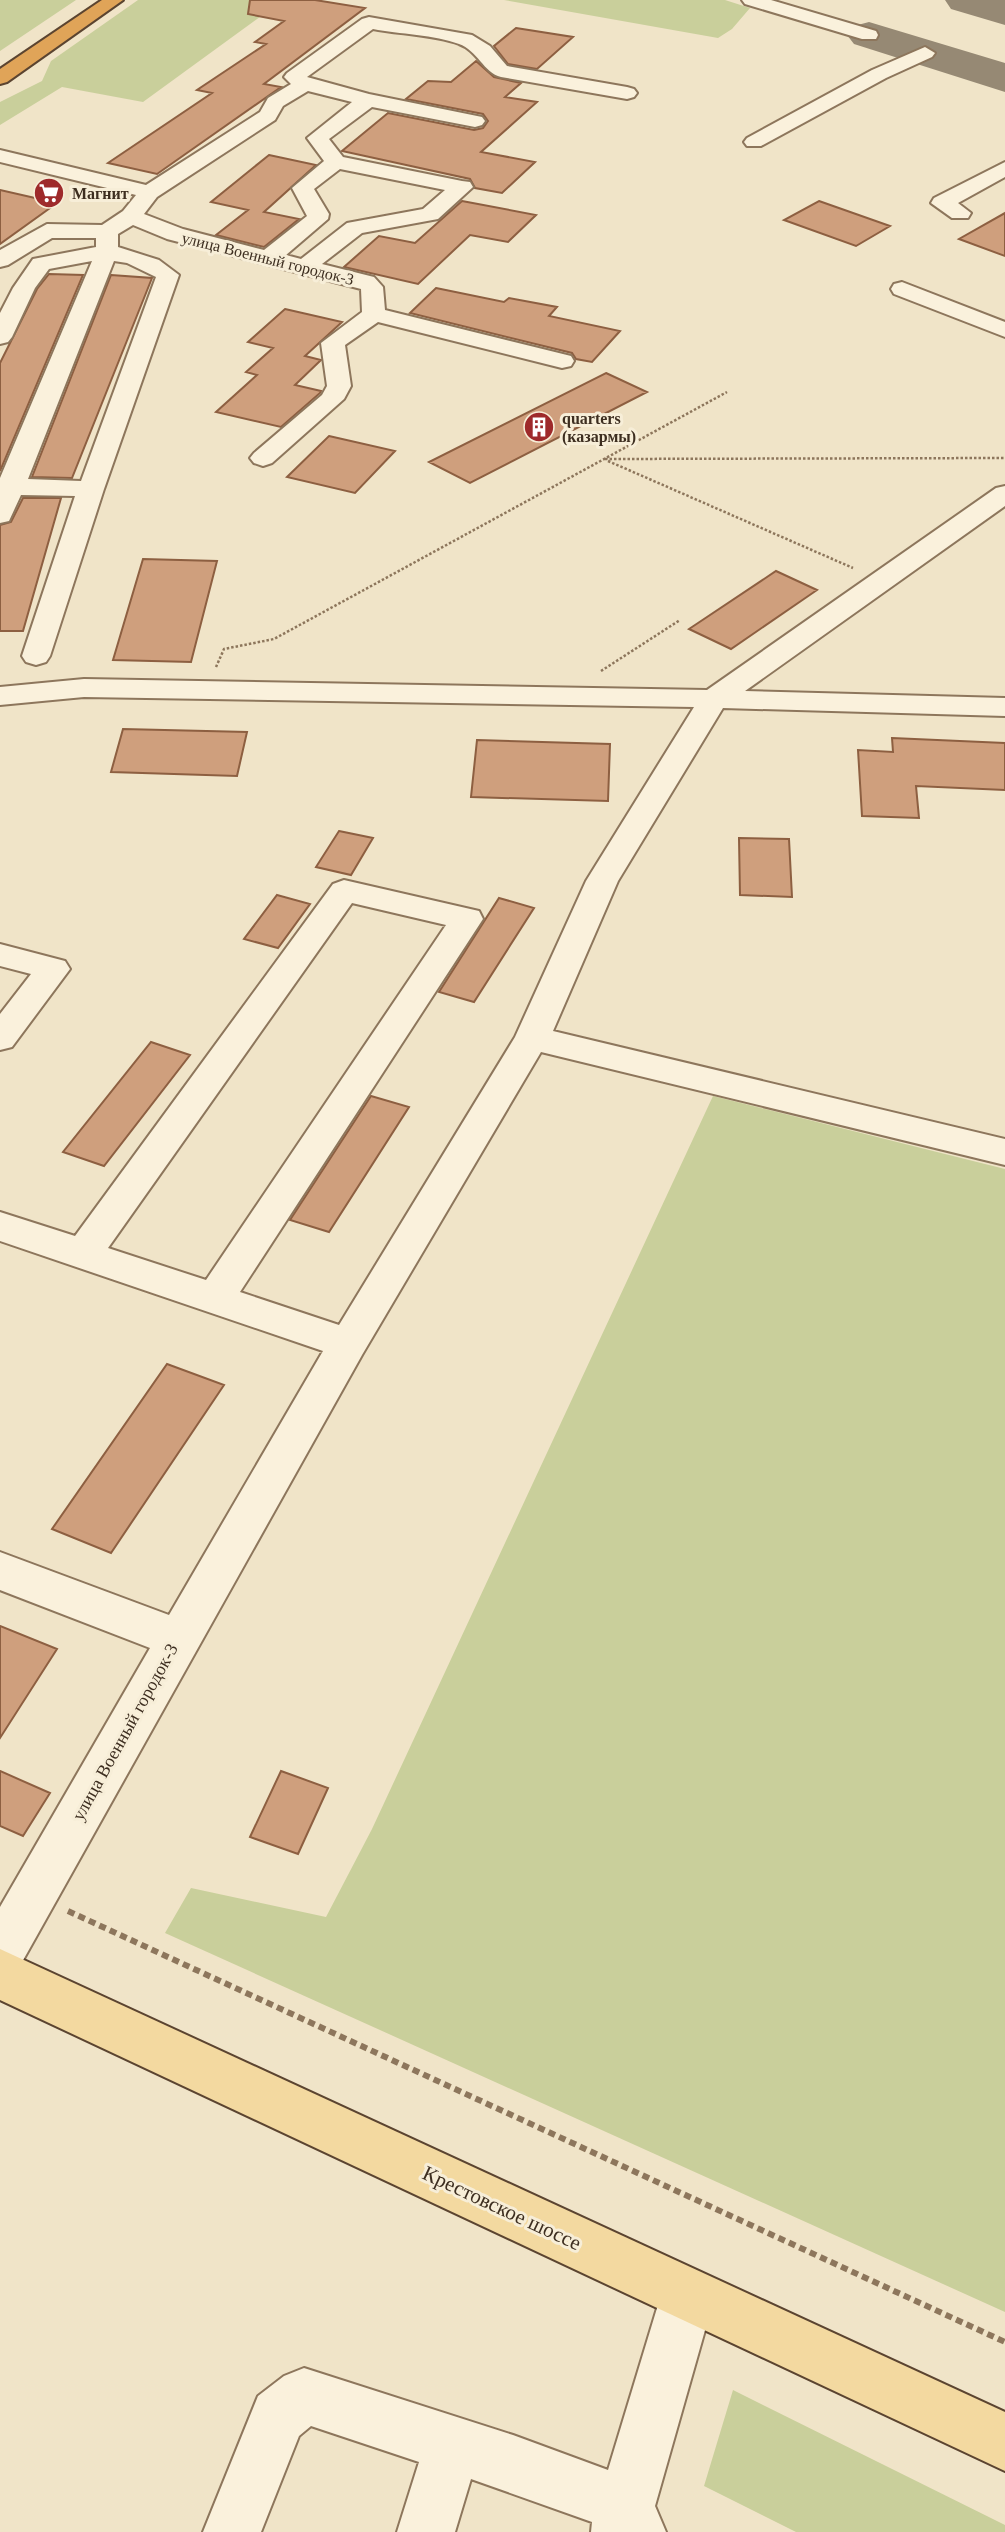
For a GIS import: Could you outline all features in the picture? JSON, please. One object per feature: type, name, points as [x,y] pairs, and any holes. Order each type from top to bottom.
[{"type":"highway","points":[[0,78],[114,0]]},
{"type":"main road","name":"Крестовское шоссе","points":[[0,1974],[1005,2442]]},
{"type":"street","points":[[751,0],[869,35]]},
{"type":"street","points":[[475,121],[368,100],[305,83],[294,77],[369,23],[465,39],[483,50],[501,71],[627,93]]},
{"type":"street","points":[[754,142],[879,74],[925,53]]},
{"type":"street","points":[[0,515],[6,486],[107,242],[149,192],[268,116],[275,102],[305,83]]},
{"type":"street","points":[[304,267],[355,228],[430,214],[462,187],[336,162],[317,138],[368,100]]},
{"type":"street","points":[[0,156],[149,192]]},
{"type":"street","points":[[268,258],[317,219],[318,214],[303,188],[336,162]]},
{"type":"street","points":[[960,213],[942,203],[1005,168]]},
{"type":"street","name":"улица Военный городок-3","points":[[131,216],[175,234],[366,282],[372,287],[374,314]]},
{"type":"street","points":[[0,260],[47,231],[107,242],[145,260],[168,275],[91,489],[36,656]]},
{"type":"street","points":[[0,337],[24,288],[41,264],[107,242]]},
{"type":"street","points":[[902,289],[1005,330]]},
{"type":"street","points":[[263,458],[332,399],[339,386],[333,343],[374,314],[562,361]]},
{"type":"street","points":[[6,486],[91,489]]},
{"type":"street","points":[[179,1639],[348,1344],[532,1038],[602,881],[714,699],[1005,494]]},
{"type":"street","points":[[0,696],[84,688],[1005,706]]},
{"type":"street","points":[[83,1254],[344,891],[467,919],[214,1299]]},
{"type":"street","points":[[0,955],[53,969],[0,1038]]},
{"type":"street","points":[[532,1038],[1005,1152]]},
{"type":"street","points":[[0,1226],[348,1344]]},
{"type":"street","name":"улица Военный городок-3","points":[[0,1571],[179,1639],[0,1954]]},
{"type":"street","points":[[232,2532],[278,2416],[304,2396],[453,2445],[627,2523],[688,2295]]},
{"type":"street","points":[[426,2532],[453,2445]]},
{"type":"path","points":[[206,690],[224,649],[274,639],[727,392]]},
{"type":"path","points":[[604,459],[1005,458]]},
{"type":"path","points":[[604,459],[883,580]]},
{"type":"path","points":[[563,696],[680,620]]},
{"type":"path","points":[[63,1909],[1005,2342]]},
{"type":"green space","points":[[0,0],[76,0],[0,51]]},
{"type":"green space","points":[[138,0],[283,0],[143,102],[62,87],[0,125],[0,102],[42,81],[51,61]]},
{"type":"green space","points":[[504,0],[725,0],[750,8],[732,29],[718,38]]},
{"type":"green space","points":[[713,1096],[1005,1169],[1005,2312],[165,1933],[191,1888],[326,1917],[372,1829]]},
{"type":"green space","points":[[733,2390],[1005,2525],[1005,2532],[796,2532],[704,2486]]},
{"type":"building","points":[[250,0],[315,0],[365,8],[264,84],[281,87],[157,174],[108,163],[212,93],[197,90],[266,44],[255,42],[284,21],[248,14]]},
{"type":"building","points":[[516,28],[573,37],[537,69],[508,64],[494,46]]},
{"type":"building","points":[[476,61],[494,77],[521,83],[505,97],[537,102],[481,152],[535,162],[502,193],[475,188],[470,179],[342,151],[388,113],[474,130],[483,128],[488,121],[483,114],[406,99],[428,81],[451,82]]},
{"type":"building","points":[[269,155],[316,165],[264,212],[299,219],[264,247],[216,235],[248,210],[211,202]]},
{"type":"building","points":[[0,190],[57,203],[0,244]]},
{"type":"building","points":[[462,201],[536,215],[508,242],[470,235],[418,284],[344,267],[379,236],[415,243]]},
{"type":"building","points":[[819,201],[890,226],[856,246],[784,220]]},
{"type":"building","points":[[1005,213],[1005,256],[959,239]]},
{"type":"building","points":[[49,274],[83,275],[0,471],[0,363],[37,289]]},
{"type":"building","points":[[111,275],[152,278],[72,478],[32,477]]},
{"type":"building","points":[[436,288],[504,302],[509,298],[557,307],[549,316],[620,331],[592,362],[576,359],[572,353],[410,313]]},
{"type":"building","points":[[285,309],[342,322],[305,356],[321,360],[295,385],[321,391],[320,393],[281,427],[216,412],[257,375],[246,372],[273,348],[248,342]]},
{"type":"building","name":"quarters (казармы)","points":[[606,373],[647,392],[470,483],[429,462]]},
{"type":"building","points":[[329,436],[395,451],[355,493],[287,477]]},
{"type":"building","points":[[23,498],[61,498],[23,631],[0,631],[0,525],[11,522]]},
{"type":"building","points":[[143,559],[217,561],[191,662],[113,660]]},
{"type":"building","points":[[776,571],[817,590],[731,649],[689,629]]},
{"type":"building","points":[[123,729],[247,732],[237,776],[111,772]]},
{"type":"building","points":[[892,738],[1005,743],[1005,790],[916,786],[919,818],[862,816],[858,750],[893,752]]},
{"type":"building","points":[[477,740],[610,744],[608,801],[471,797]]},
{"type":"building","points":[[339,831],[373,838],[351,875],[316,867]]},
{"type":"building","points":[[739,838],[789,839],[792,897],[740,895]]},
{"type":"building","points":[[277,895],[310,904],[278,948],[244,939]]},
{"type":"building","points":[[499,898],[534,908],[474,1002],[439,992]]},
{"type":"building","points":[[151,1042],[190,1055],[104,1166],[63,1152]]},
{"type":"building","points":[[371,1096],[409,1107],[329,1232],[290,1220]]},
{"type":"building","points":[[167,1364],[224,1385],[111,1553],[52,1529]]},
{"type":"building","points":[[0,1626],[57,1649],[0,1738]]},
{"type":"building","points":[[0,1771],[50,1793],[23,1836],[0,1826]]},
{"type":"building","points":[[281,1771],[328,1788],[298,1854],[250,1837]]},
{"type":"taxiway","points":[[966,0],[1005,12]]},
{"type":"taxiway","points":[[869,35],[1005,78]]},
{"type":"place","name":"Магнит","points":[[49,193]]},
{"type":"place","name":"quarters (казармы)","points":[[539,427]]}]
